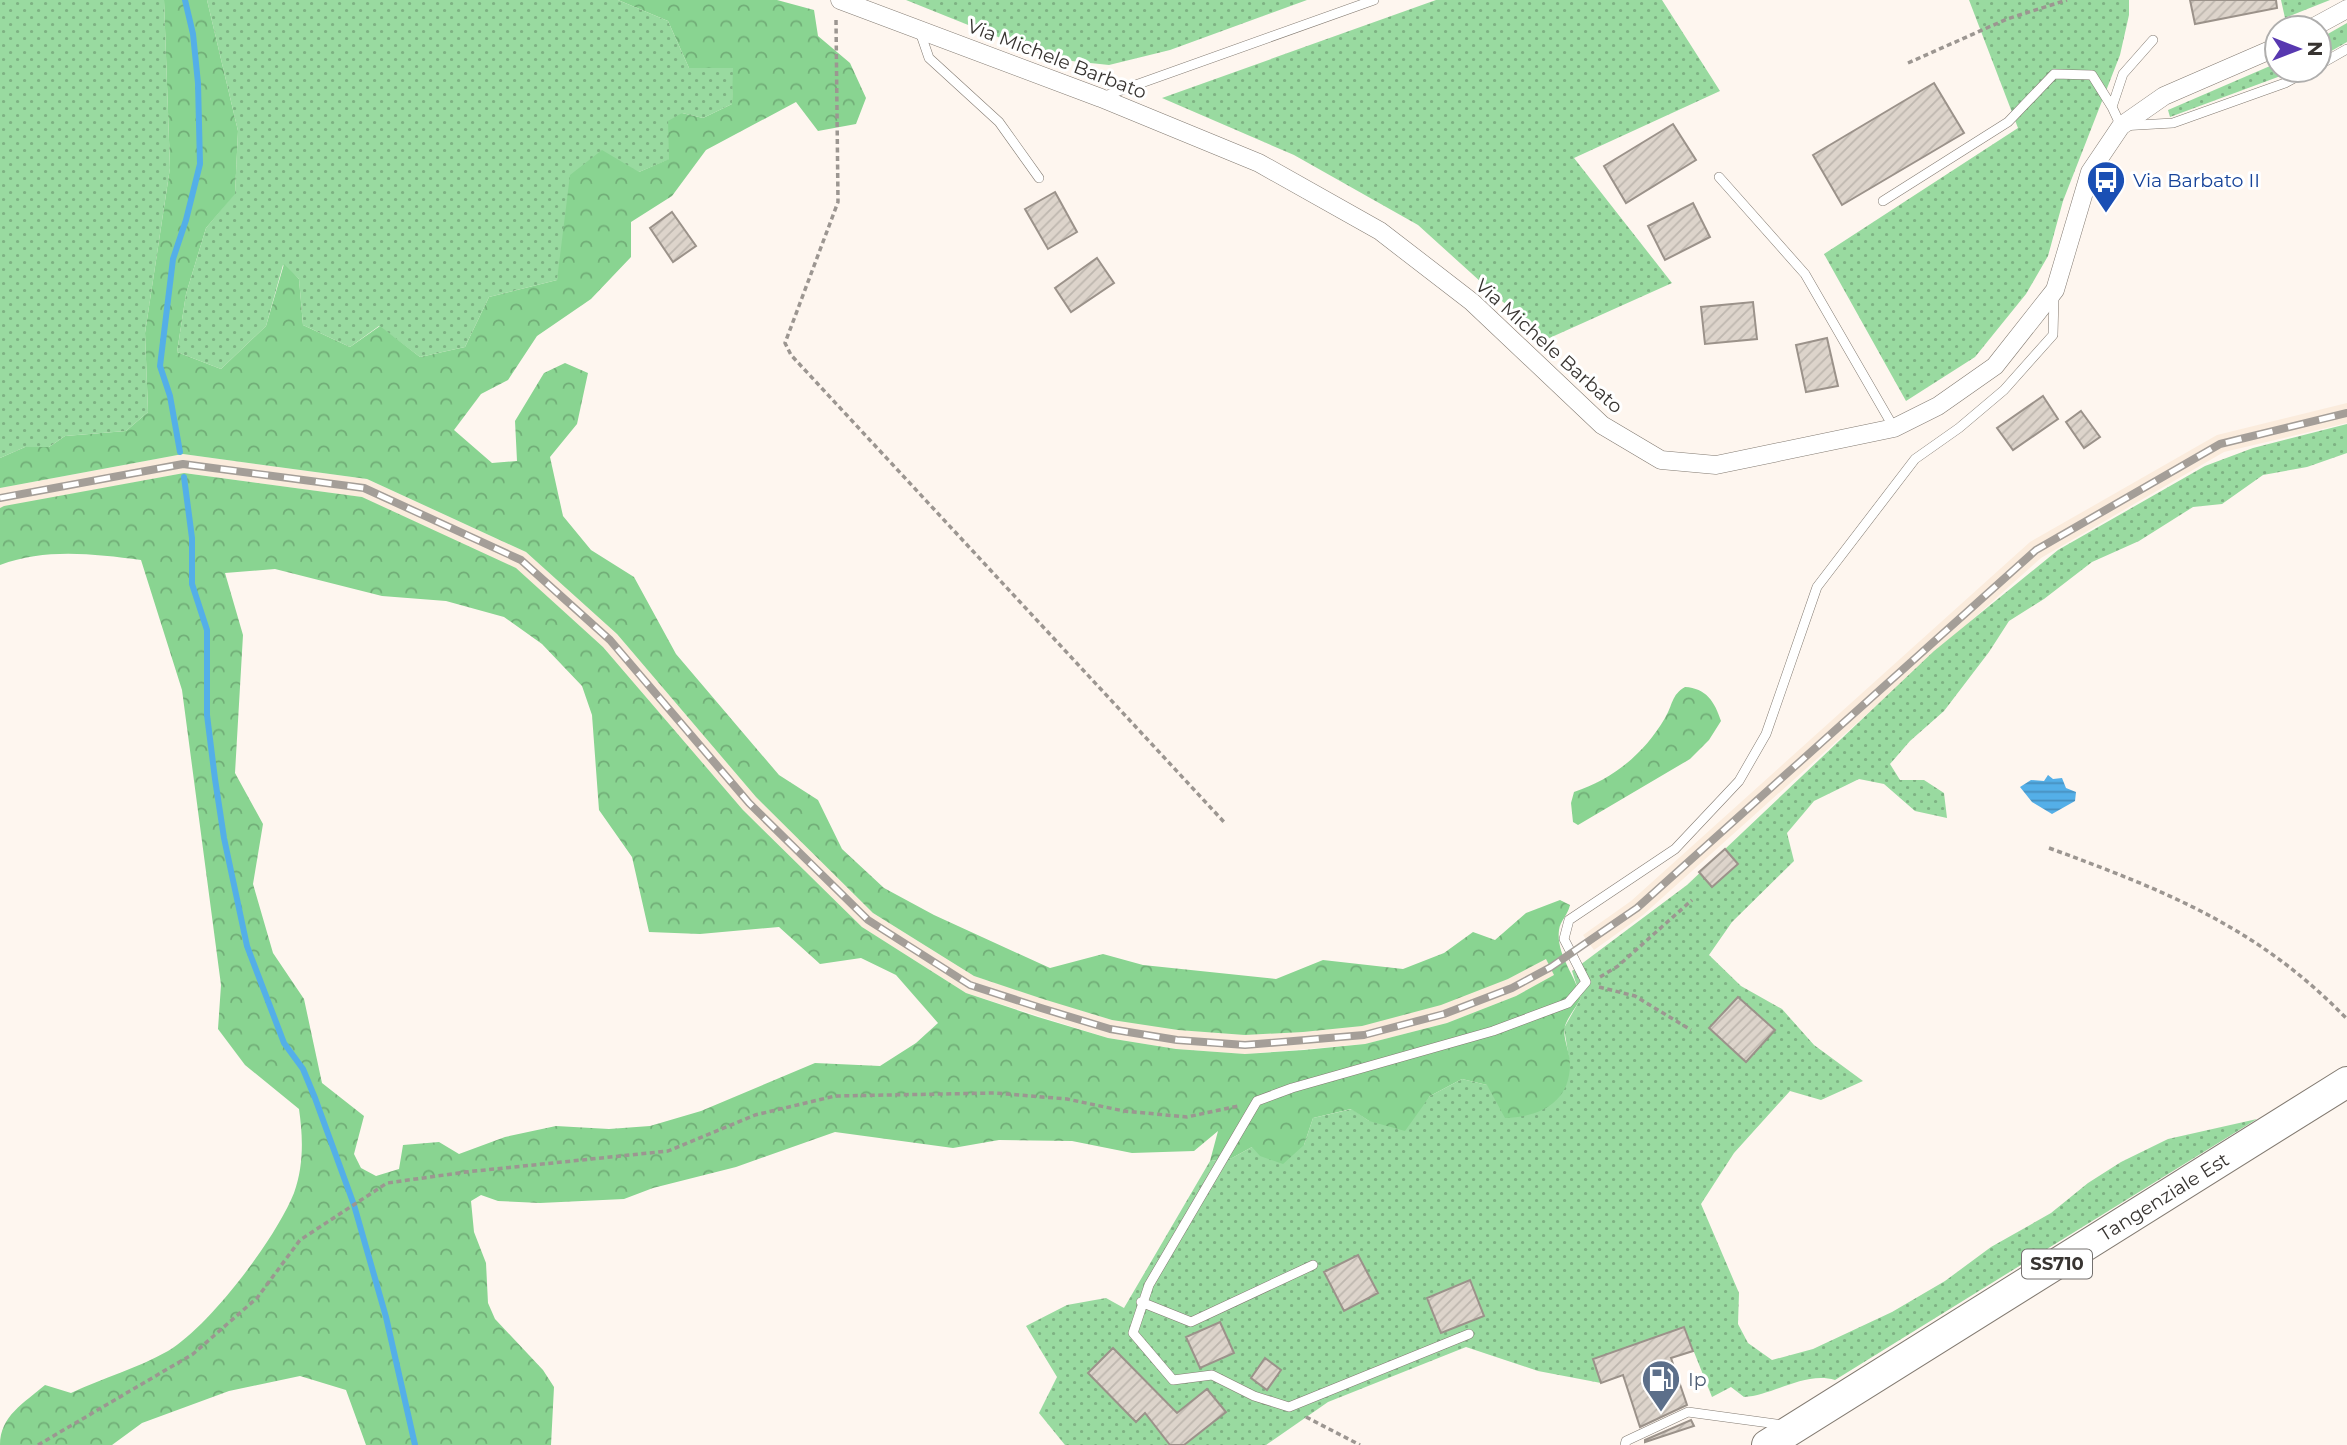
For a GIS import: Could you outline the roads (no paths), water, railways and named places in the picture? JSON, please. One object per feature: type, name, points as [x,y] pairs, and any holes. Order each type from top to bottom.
[{"type":"main road","name":"Tangenziale Est","points":[[1767,1445],[2347,1082]]},
{"type":"street","name":"Via Michele Barbato","points":[[838,7],[918,28],[1101,98],[1259,163],[1380,231],[1472,302],[1602,425],[1661,460],[1716,465],[1894,428],[1938,406],[1995,366],[2054,290],[2090,172],[2121,126]]},
{"type":"street","points":[[2121,126],[2164,96],[2263,53]]},
{"type":"lane","points":[[1101,98],[1374,0]]},
{"type":"lane","points":[[918,28],[929,58],[999,122],[1039,178]]},
{"type":"lane","points":[[2112,107],[2123,74],[2153,40]]},
{"type":"lane","points":[[1883,201],[2008,122],[2054,74],[2092,75],[2121,126],[2173,122],[2282,84]]},
{"type":"lane","points":[[1719,177],[1805,274],[1894,428]]},
{"type":"lane","points":[[1469,1334],[1289,1407],[1254,1396],[1212,1375],[1173,1380],[1133,1333],[1141,1302],[1257,1101],[1292,1087],[1493,1031],[1568,1003],[1586,982],[1564,939],[1569,920],[1675,849],[1739,781],[1766,734],[1817,587],[1915,459],[1959,428],[2004,390],[2053,335],[2054,290]]},
{"type":"lane","points":[[1141,1302],[1191,1322],[1313,1265]]},
{"type":"lane","points":[[1625,1445],[1626,1441],[1688,1412],[1796,1427]]},
{"type":"water","points":[[2048,775],[2053,779],[2062,778],[2066,788],[2076,792],[2075,801],[2052,814],[2032,802],[2020,787],[2031,780],[2044,781]]},
{"type":"waterway","points":[[180,452],[170,396],[160,366],[173,259],[200,164],[198,83],[193,34],[185,0]]},
{"type":"waterway","points":[[184,477],[192,538],[192,584],[207,630],[207,715],[215,779],[224,838],[247,946],[284,1043],[303,1069],[315,1098],[354,1205],[386,1317],[415,1445]]},
{"type":"railway","points":[[0,498],[183,464],[364,488],[521,560],[610,640],[749,803],[868,920],[970,985],[1110,1029],[1177,1040],[1245,1045],[1364,1035],[1444,1014],[1512,988],[1551,967],[1637,908],[2036,550],[2220,444],[2347,413]]},
{"type":"place","name":"Via Barbato II","points":[[2106,214]]},
{"type":"place","name":"Ip","points":[[1661,1413]]}]
